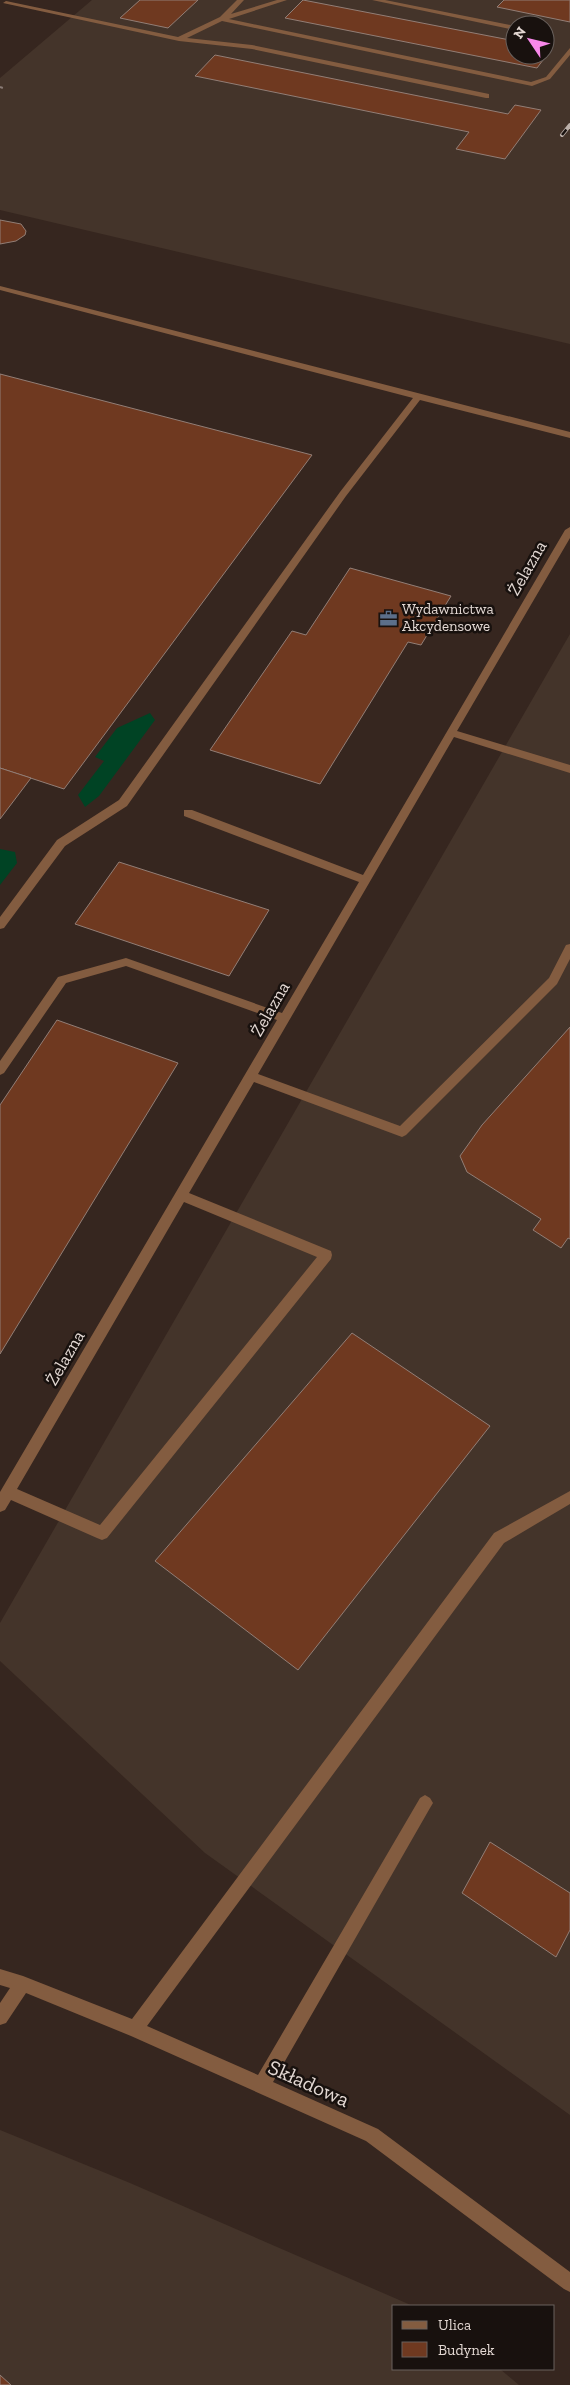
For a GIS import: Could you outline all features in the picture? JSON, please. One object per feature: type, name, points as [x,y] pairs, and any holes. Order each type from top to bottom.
[{"type":"street","points":[[221,19],[241,0]]},
{"type":"street","points":[[179,39],[221,19],[284,0]]},
{"type":"street","points":[[375,0],[505,26]]},
{"type":"street","points":[[5,4],[179,39],[252,47],[486,96]]},
{"type":"street","points":[[221,19],[532,84],[548,78],[570,50]]},
{"type":"street","points":[[0,288],[570,435]]},
{"type":"street","points":[[0,925],[61,843],[123,803],[343,494],[418,397]]},
{"type":"street","name":"Żelazna","points":[[0,1505],[451,733],[566,543],[570,530]]},
{"type":"street","points":[[451,733],[570,768]]},
{"type":"street","points":[[188,813],[365,880]]},
{"type":"street","points":[[251,1076],[402,1132],[553,981],[570,948]]},
{"type":"street","points":[[0,1070],[62,980],[126,962],[284,1018]]},
{"type":"street","points":[[8,1492],[102,1533],[326,1255],[181,1195]]},
{"type":"street","points":[[135,2029],[499,1538],[570,1497]]},
{"type":"street","points":[[261,2086],[425,1803]]},
{"type":"street","name":"Składowa","points":[[0,1977],[23,1984],[135,2029],[372,2135],[570,2283]]},
{"type":"street","points":[[0,2017],[23,1984]]},
{"type":"shaded area","points":[[92,0],[570,0],[570,344],[0,210],[0,78]]},
{"type":"shaded area","points":[[570,634],[570,2115],[205,1853],[0,1661],[0,1623]]},
{"type":"shaded area","points":[[0,2130],[130,2183],[411,2305],[392,2305],[392,2370],[501,2370],[519,2385],[0,2385]]},
{"type":"green space","points":[[150,713],[155,720],[99,796],[85,807],[78,795],[104,761],[95,757],[117,728]]},
{"type":"green space","points":[[0,849],[15,852],[17,863],[0,885]]},
{"type":"building","points":[[140,0],[198,0],[168,28],[120,18]]},
{"type":"building","points":[[303,0],[505,39],[505,62],[285,18]]},
{"type":"building","points":[[504,0],[570,0],[570,22],[555,19],[555,15],[536,15],[497,7]]},
{"type":"building","points":[[215,55],[508,114],[515,105],[541,110],[505,159],[456,149],[469,132],[195,76]]},
{"type":"building","points":[[522,65],[539,65],[537,68]]},
{"type":"building","points":[[0,220],[21,224],[26,231],[25,235],[16,241],[0,244]]},
{"type":"building","points":[[0,374],[312,455],[64,789],[0,768]]},
{"type":"building","points":[[350,568],[451,596],[421,645],[408,642],[320,784],[210,750],[292,631],[306,635]]},
{"type":"building","points":[[0,768],[31,778],[0,819]]},
{"type":"building","points":[[119,862],[269,910],[229,976],[75,924]]},
{"type":"building","points":[[57,1020],[178,1063],[0,1354],[0,1105]]},
{"type":"building","points":[[570,1027],[570,1239],[568,1238],[561,1248],[533,1230],[541,1219],[467,1172],[460,1156],[482,1125]]},
{"type":"building","points":[[352,1333],[490,1426],[298,1670],[155,1561]]},
{"type":"building","points":[[490,1842],[570,1893],[570,1930],[556,1957],[462,1893]]},
{"type":"building","points":[[0,2375],[11,2385],[0,2385]]},
{"type":"railway","points":[[562,135],[570,125]]},
{"type":"place","name":"Wydawnictwa Akcydensowe","points":[[388,618]]}]
